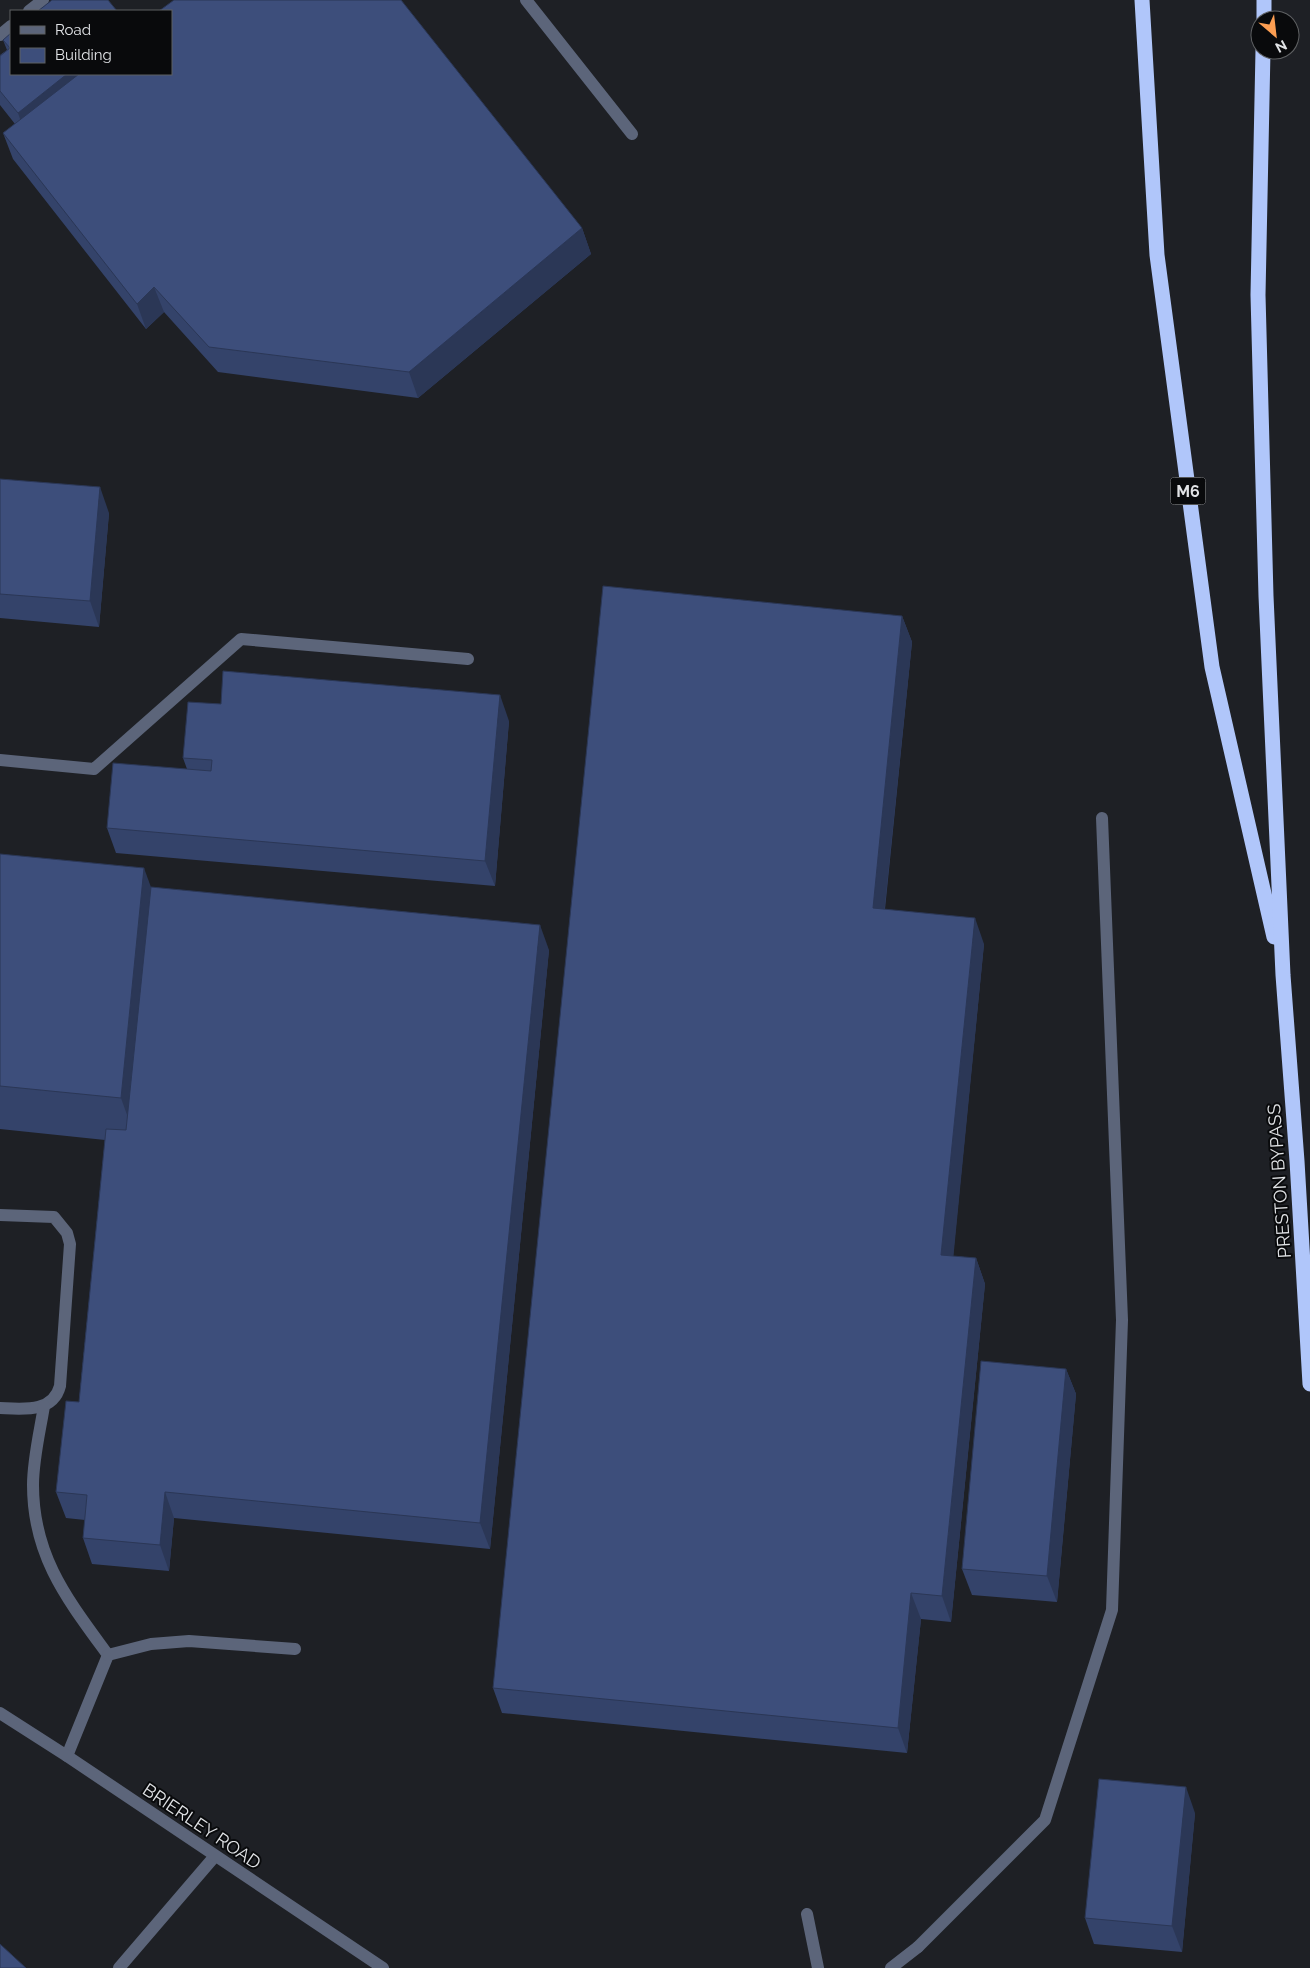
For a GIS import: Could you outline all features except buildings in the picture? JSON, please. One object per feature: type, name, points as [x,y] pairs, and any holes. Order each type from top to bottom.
[{"type":"highway","name":"M6","points":[[1142,0],[1157,255],[1212,667],[1283,975]]},
{"type":"highway","name":"M6","points":[[1263,60],[1258,295],[1266,596],[1283,975]]},
{"type":"highway","name":"PRESTON BYPASS","points":[[1283,975],[1298,1160],[1310,1384]]},
{"type":"street","points":[[30,10],[43,0]]},
{"type":"street","points":[[526,0],[632,134]]},
{"type":"street","points":[[0,35],[10,27]]},
{"type":"street","points":[[0,760],[94,769],[241,640],[468,659]]},
{"type":"street","points":[[891,1968],[918,1947],[1045,1820],[1112,1610],[1122,1320],[1102,818]]},
{"type":"street","points":[[0,1214],[54,1217],[67,1233],[70,1244],[58,1396],[44,1406],[24,1409],[0,1408]]},
{"type":"street","points":[[44,1406],[33,1483],[34,1513],[41,1544],[50,1569],[64,1595],[108,1655]]},
{"type":"street","points":[[108,1655],[151,1644],[189,1641],[295,1649]]},
{"type":"street","points":[[67,1756],[108,1655]]},
{"type":"street","name":"BRIERLEY ROAD","points":[[0,1714],[67,1756],[383,1968]]},
{"type":"street","points":[[119,1968],[215,1856]]},
{"type":"street","points":[[807,1914],[818,1968]]}]
